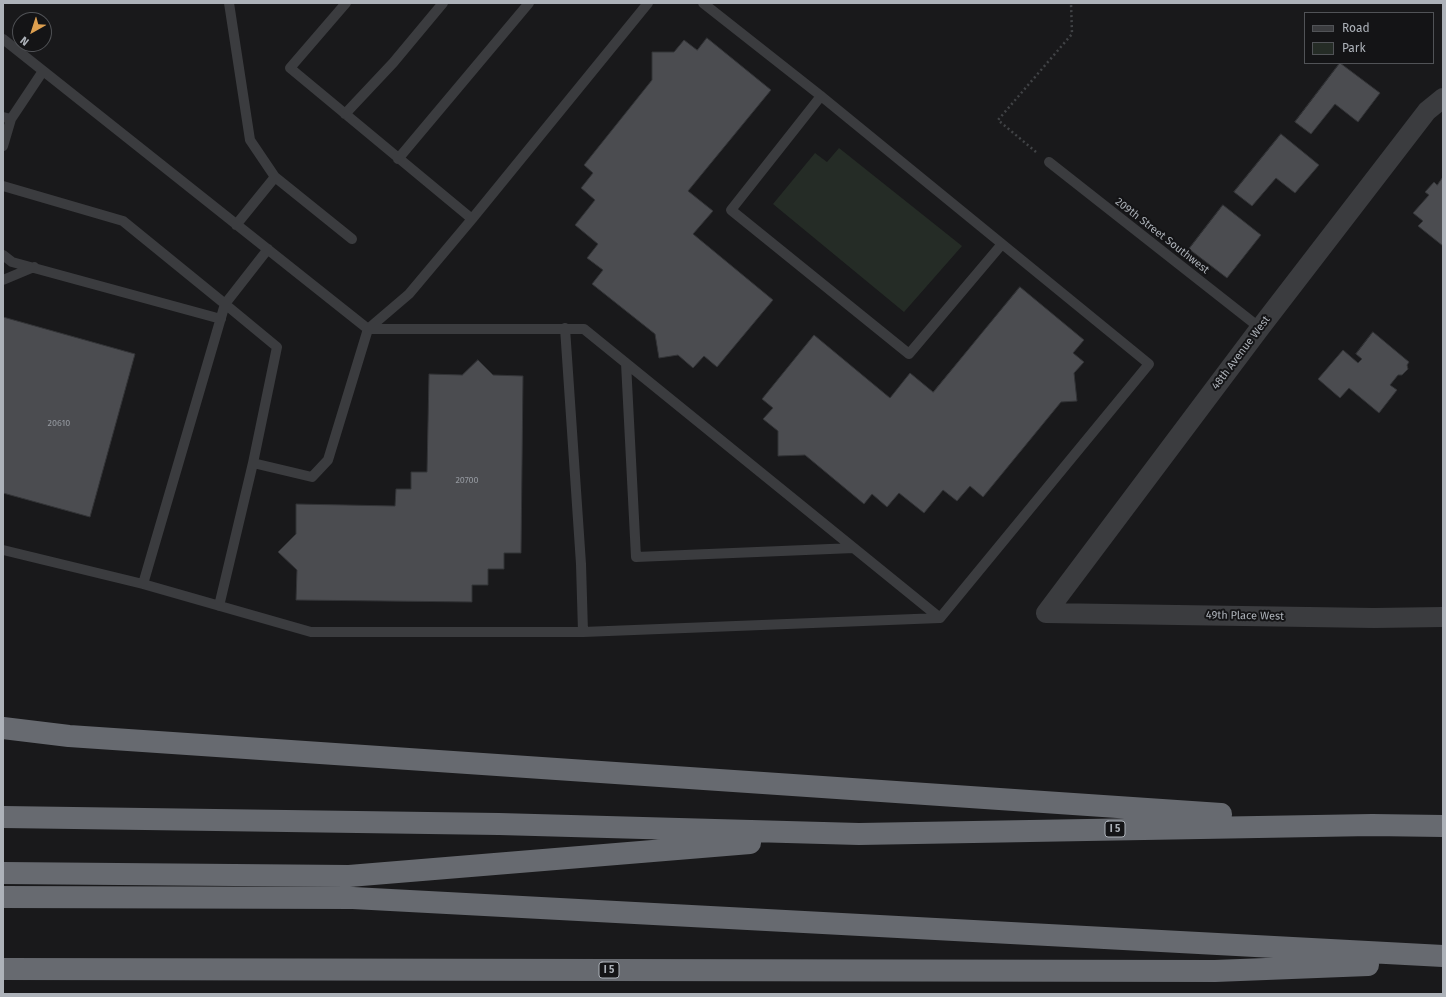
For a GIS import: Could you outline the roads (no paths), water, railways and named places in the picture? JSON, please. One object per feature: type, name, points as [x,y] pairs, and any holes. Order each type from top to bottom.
[{"type":"highway","points":[[3,728],[77,736],[1372,825]]},
{"type":"highway","name":"I 5","points":[[3,817],[499,824],[859,834],[1372,825],[1443,826]]},
{"type":"highway","points":[[3,873],[349,876],[859,834]]},
{"type":"highway","points":[[3,897],[353,898],[1443,956]]},
{"type":"highway","name":"I 5","points":[[3,969],[1215,971],[1443,962]]},
{"type":"street","name":"48th Avenue West","points":[[1046,613],[1260,328],[1427,111],[1443,98]]},
{"type":"street","name":"49th Place West","points":[[1046,613],[1374,618],[1443,617]]},
{"type":"lane","points":[[229,3],[250,140],[275,177],[352,239]]},
{"type":"lane","points":[[346,3],[290,68],[472,219]]},
{"type":"lane","points":[[345,114],[393,63],[443,3]]},
{"type":"lane","points":[[398,158],[529,3]]},
{"type":"lane","points":[[253,463],[312,477],[328,460],[368,329],[409,294],[648,3]]},
{"type":"lane","points":[[3,550],[143,584],[311,632],[582,632],[940,618],[1149,364],[821,96],[703,3]]},
{"type":"lane","points":[[3,39],[368,329],[584,329],[940,618]]},
{"type":"lane","points":[[3,146],[7,118],[42,71]]},
{"type":"lane","points":[[821,96],[731,210],[909,354],[1002,244]]},
{"type":"lane","name":"209th Street Southwest","points":[[1049,162],[1260,328]]},
{"type":"lane","points":[[236,225],[275,177]]},
{"type":"lane","points":[[3,186],[123,221],[278,347],[253,463],[219,606]]},
{"type":"lane","points":[[143,584],[225,304],[268,249]]},
{"type":"lane","points":[[3,255],[12,262],[221,319]]},
{"type":"lane","points":[[3,280],[34,267]]},
{"type":"lane","points":[[565,328],[581,564],[582,632]]},
{"type":"lane","points":[[626,362],[636,557],[854,548]]}]
